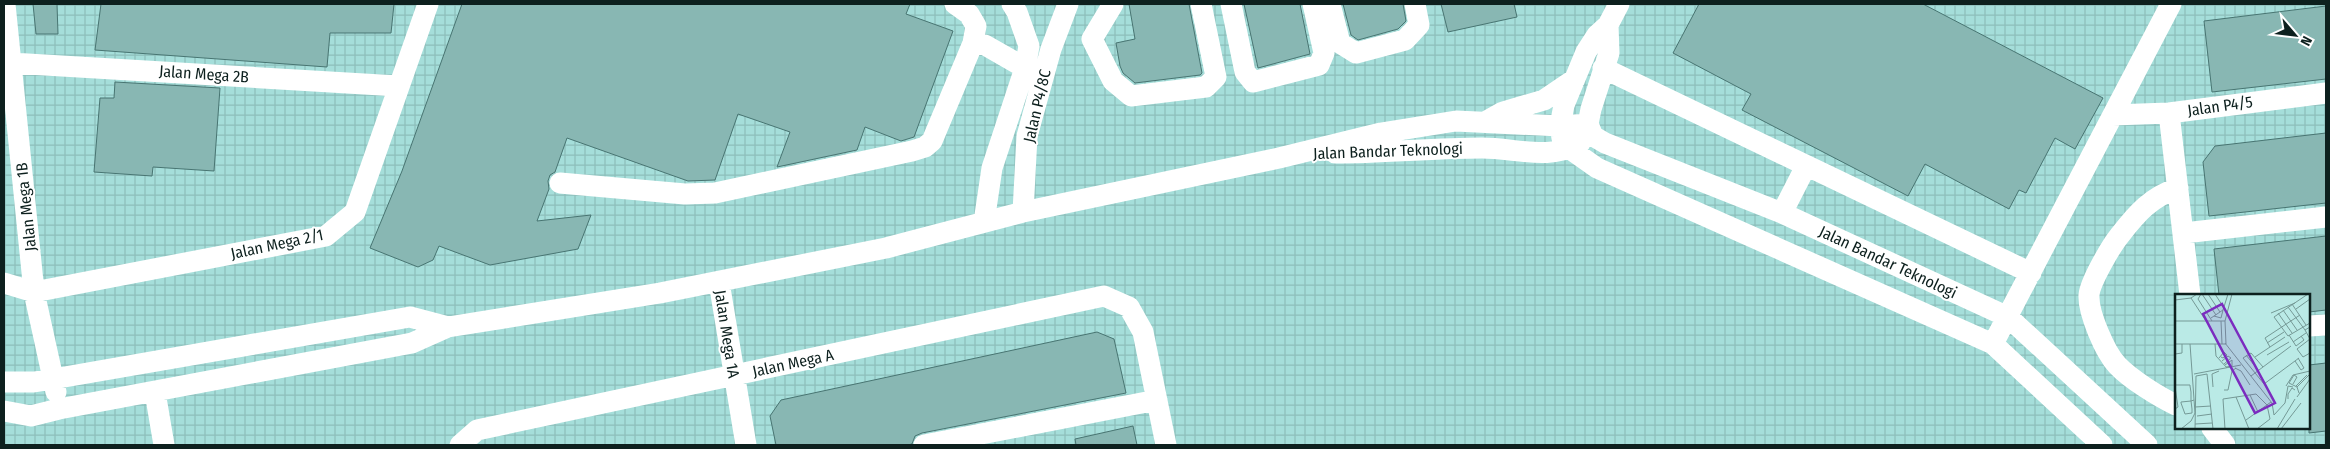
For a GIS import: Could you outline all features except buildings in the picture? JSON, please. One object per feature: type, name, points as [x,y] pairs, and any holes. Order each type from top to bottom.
[{"type":"street","name":"Jalan Mega 1B","points":[[5,4],[34,292],[59,409]]},
{"type":"street","name":"Jalan Mega 2/1","points":[[34,292],[326,236],[354,212],[428,4]]},
{"type":"street","points":[[560,183],[685,194],[715,192],[925,147],[932,141],[973,42],[976,26],[969,14],[955,4]]},
{"type":"street","points":[[984,222],[992,168],[1025,68],[1029,46],[1017,12],[1012,4]]},
{"type":"street","name":"Jalan P4/8C","points":[[1023,212],[1027,136],[1051,49],[1068,4]]},
{"type":"street","points":[[1113,4],[1092,39],[1113,81],[1131,96],[1206,87],[1216,77],[1201,4]]},
{"type":"street","points":[[1231,4],[1245,72],[1253,82],[1320,66],[1324,54],[1313,4]]},
{"type":"street","points":[[1330,4],[1340,43],[1356,53],[1406,40],[1419,24],[1415,4]]},
{"type":"street","points":[[1570,149],[1562,138],[1560,126],[1564,105],[1586,52],[1597,35],[1608,25],[1619,4]]},
{"type":"street","points":[[1993,344],[2170,4]]},
{"type":"street","points":[[1590,130],[1603,68],[1609,53],[1608,25]]},
{"type":"street","points":[[973,42],[985,45],[1025,68]]},
{"type":"street","name":"Jalan Mega 2B","points":[[11,63],[398,86]]},
{"type":"street","points":[[1603,68],[2031,273]]},
{"type":"street","points":[[1484,123],[1503,112],[1544,100],[1574,79]]},
{"type":"street","name":"Jalan P4/5","points":[[2113,115],[2169,113],[2326,93]]},
{"type":"street","points":[[2169,113],[2190,294]]},
{"type":"street","name":"Jalan Bandar Teknologi","points":[[1295,153],[1390,131],[1456,121],[1560,126],[1590,130],[1605,143],[1782,213],[2008,317],[2147,445]]},
{"type":"street","name":"Jalan Bandar Teknologi","points":[[1295,153],[1483,148],[1543,154],[1570,149],[1590,130]]},
{"type":"street","name":"Jalan Bandar Teknologi","points":[[1570,149],[1598,168],[1993,344],[2102,445]]},
{"type":"street","points":[[4,411],[31,416],[59,409],[412,343],[448,327],[719,282],[886,248],[1023,212],[1114,194],[1295,153]]},
{"type":"street","points":[[1782,213],[1806,166]]},
{"type":"street","points":[[2175,405],[2160,398],[2116,364],[2093,322],[2089,294],[2110,248],[2135,215],[2160,194],[2178,188]]},
{"type":"street","points":[[2184,233],[2326,217]]},
{"type":"street","name":"Jalan Mega 1A","points":[[719,282],[746,445]]},
{"type":"street","points":[[4,283],[34,292]]},
{"type":"street","name":"Jalan Mega A","points":[[460,445],[477,430],[1104,296],[1129,307],[1143,332],[1157,400]]},
{"type":"street","points":[[4,382],[20,383],[53,379],[410,317],[448,327]]},
{"type":"street","points":[[2310,326],[2326,324]]},
{"type":"street","points":[[155,392],[164,445]]},
{"type":"street","points":[[924,445],[1157,400],[1166,445]]},
{"type":"street","points":[[2213,429],[2225,445]]},
{"type":"shaded area","points":[[4,4],[2326,4],[2326,445],[4,445]]}]
